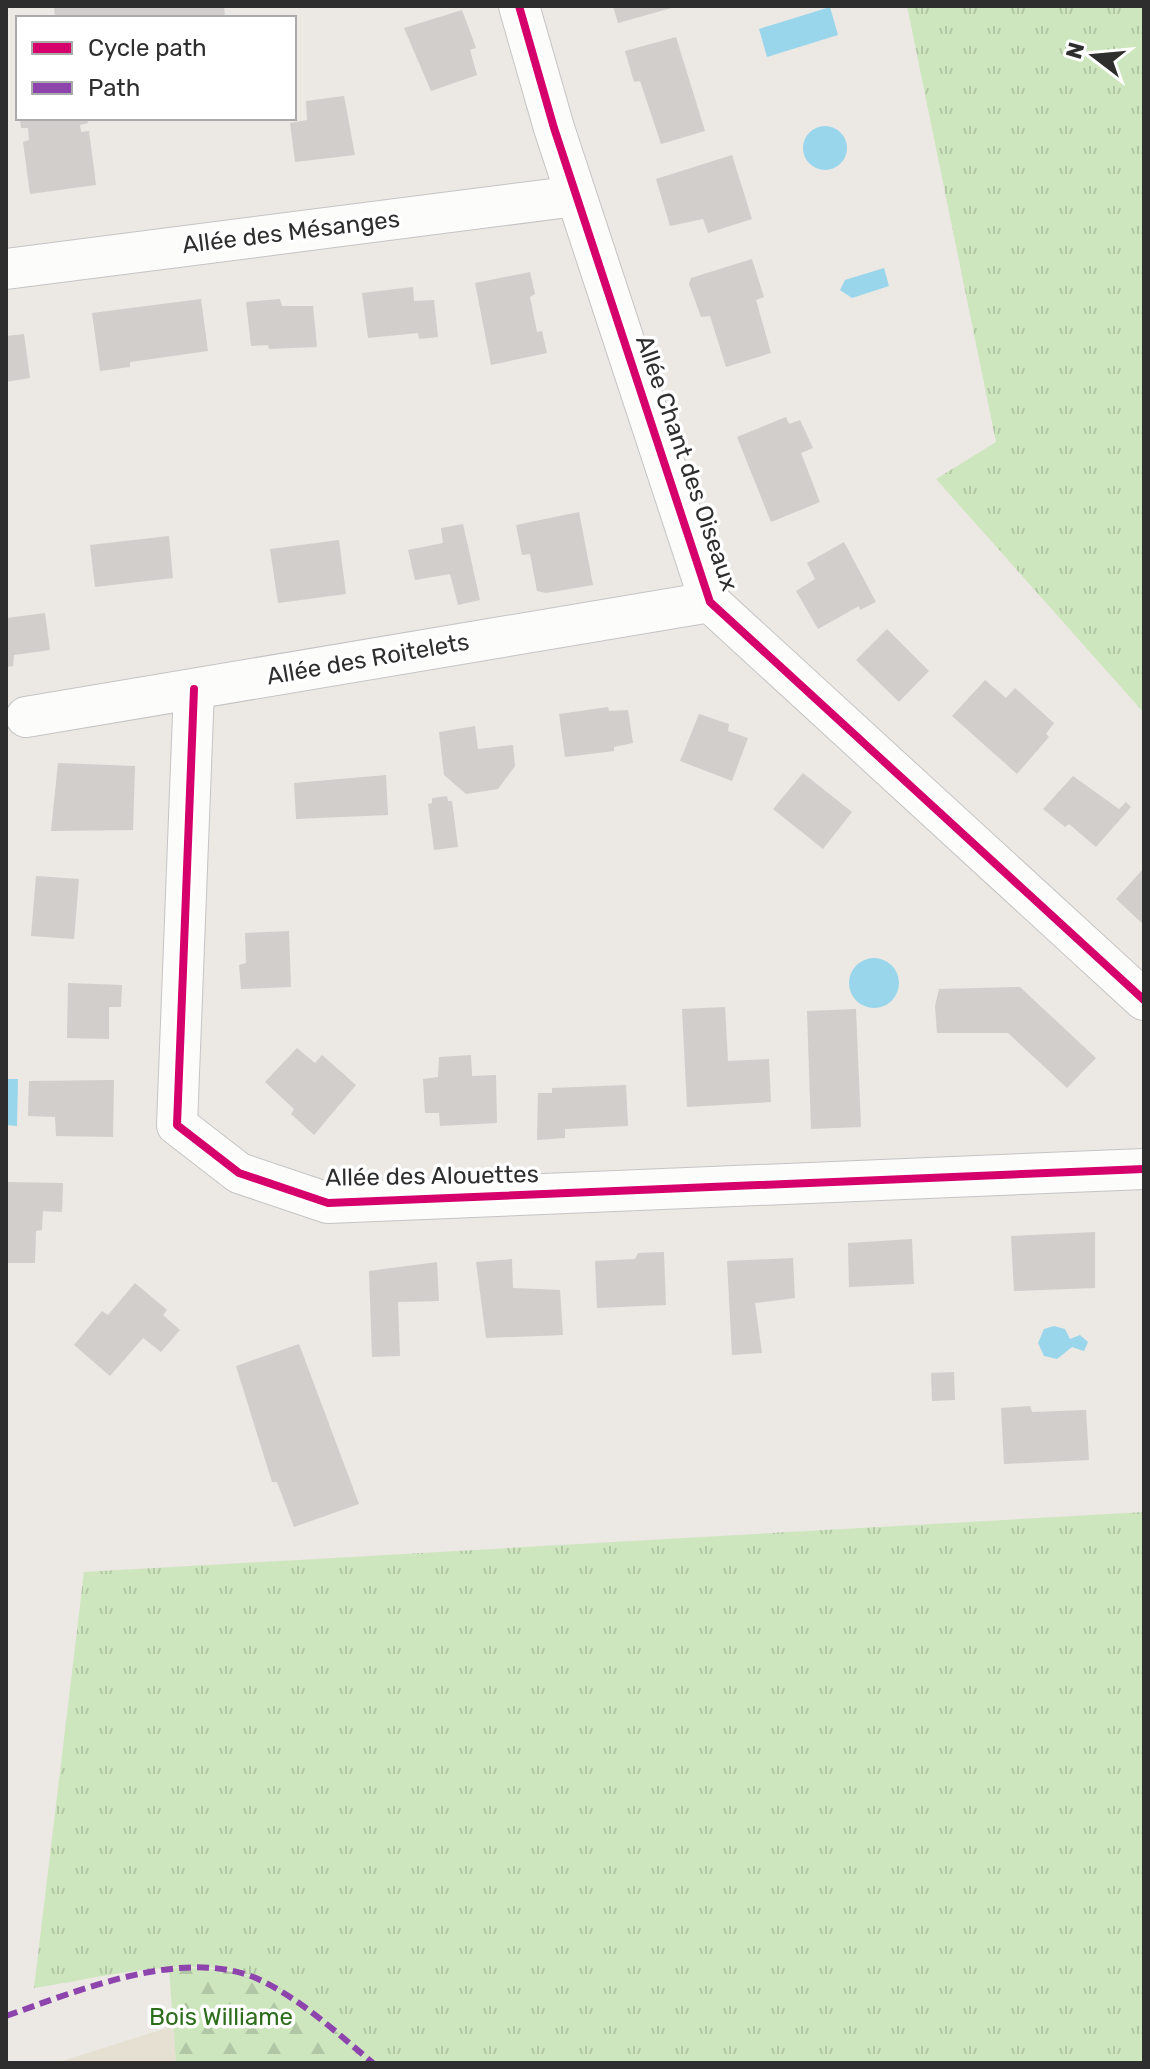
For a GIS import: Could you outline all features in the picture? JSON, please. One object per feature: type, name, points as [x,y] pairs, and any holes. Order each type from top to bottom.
[{"type":"street","name":"Allée Chant des Oiseaux","points":[[519,6],[576,196],[710,602],[1144,1000]]},
{"type":"street","name":"Allée des Mésanges","points":[[6,269],[576,196]]},
{"type":"street","name":"Allée des Roitelets","points":[[26,717],[710,602]]},
{"type":"street","name":"Allée des Alouettes","points":[[194,689],[177,1125],[239,1173],[328,1203],[1144,1169]]},
{"type":"shaded area","points":[[173,2026],[176,2063],[56,2063]]},
{"type":"green space","points":[[907,6],[1144,6],[1144,713],[936,479],[996,442]]},
{"type":"green space","points":[[1144,1512],[1144,2063],[373,2063],[290,1996],[259,1979],[234,1971],[207,1967],[148,1969],[34,1988],[84,1572]]},
{"type":"green space","name":"Bois Williame","points":[[169,1968],[235,1972],[272,1985],[303,2004],[373,2063],[176,2063]]},
{"type":"water","points":[[830,7],[838,35],[767,57],[759,29]]},
{"type":"water","points":[[825,126],[840,133],[847,148],[840,163],[825,170],[810,163],[803,148],[810,133]]},
{"type":"water","points":[[884,268],[889,286],[852,298],[840,290],[845,280]]},
{"type":"water","points":[[874,958],[892,965],[899,983],[892,1001],[874,1008],[856,1001],[849,983],[856,965]]},
{"type":"water","points":[[6,1079],[18,1079],[17,1126],[6,1125]]},
{"type":"water","points":[[1054,1326],[1065,1329],[1070,1339],[1080,1335],[1088,1342],[1084,1351],[1072,1347],[1057,1359],[1044,1356],[1038,1343],[1044,1329]]},
{"type":"building","points":[[54,6],[224,6],[225,16],[55,16]]},
{"type":"building","points":[[613,6],[674,6],[675,7],[618,23]]},
{"type":"building","points":[[462,10],[476,48],[470,50],[477,75],[431,91],[404,28]]},
{"type":"building","points":[[676,37],[705,131],[661,144],[640,81],[634,82],[625,51]]},
{"type":"building","points":[[344,96],[355,155],[295,162],[290,123],[307,120],[306,101]]},
{"type":"building","points":[[20,120],[87,120],[88,123],[80,125],[81,132],[89,131],[96,185],[30,194],[23,142],[29,140],[28,128],[21,128]]},
{"type":"building","points":[[732,155],[752,219],[708,233],[703,219],[670,226],[656,179]]},
{"type":"building","points":[[752,259],[764,297],[756,300],[771,353],[726,367],[710,316],[701,317],[689,284],[691,278]]},
{"type":"building","points":[[530,272],[535,294],[530,297],[537,332],[542,331],[547,353],[491,365],[475,283]]},
{"type":"building","points":[[413,287],[414,301],[434,300],[438,337],[419,339],[418,333],[368,338],[362,293]]},
{"type":"building","points":[[201,299],[208,351],[130,362],[130,367],[100,371],[92,313]]},
{"type":"building","points":[[280,299],[282,306],[313,306],[317,347],[269,349],[268,345],[251,346],[246,302]]},
{"type":"building","points":[[24,334],[30,378],[6,382],[6,336]]},
{"type":"building","points":[[786,417],[789,424],[800,420],[813,448],[801,453],[820,502],[771,522],[737,437]]},
{"type":"building","points":[[579,512],[593,585],[546,593],[537,591],[530,554],[522,555],[516,525]]},
{"type":"building","points":[[463,524],[480,600],[458,605],[450,574],[415,580],[408,550],[443,543],[441,528]]},
{"type":"building","points":[[169,536],[173,578],[95,587],[90,545]]},
{"type":"building","points":[[339,540],[346,594],[278,603],[270,549]]},
{"type":"building","points":[[844,542],[876,602],[860,610],[859,606],[818,629],[796,591],[815,579],[807,563]]},
{"type":"building","points":[[45,613],[50,650],[14,655],[13,666],[6,667],[6,618]]},
{"type":"building","points":[[887,629],[929,671],[899,702],[856,660]]},
{"type":"building","points":[[985,680],[1006,698],[1015,688],[1054,723],[1046,734],[1049,737],[1017,774],[952,716]]},
{"type":"building","points":[[608,707],[609,711],[628,710],[633,743],[614,747],[614,751],[565,757],[559,714]]},
{"type":"building","points":[[699,714],[729,724],[728,731],[748,738],[732,781],[680,761]]},
{"type":"building","points":[[475,726],[478,749],[513,745],[515,766],[498,789],[466,794],[444,775],[439,732]]},
{"type":"building","points":[[58,763],[135,766],[133,830],[51,831]]},
{"type":"building","points":[[803,773],[852,812],[823,849],[773,809]]},
{"type":"building","points":[[386,775],[388,815],[296,819],[294,783]]},
{"type":"building","points":[[1073,776],[1119,809],[1126,802],[1131,807],[1096,847],[1069,824],[1065,827],[1043,809]]},
{"type":"building","points":[[447,796],[448,801],[452,801],[458,847],[434,850],[428,804],[432,803],[432,798]]},
{"type":"building","points":[[1144,868],[1144,925],[1116,899]]},
{"type":"building","points":[[36,876],[79,879],[74,939],[31,936]]},
{"type":"building","points":[[289,931],[291,987],[241,989],[239,965],[246,963],[245,933]]},
{"type":"building","points":[[68,983],[122,985],[121,1007],[109,1007],[109,1039],[67,1038]]},
{"type":"building","points":[[1020,987],[1096,1058],[1067,1088],[1008,1033],[937,1033],[935,1006],[939,989]]},
{"type":"building","points":[[725,1007],[728,1061],[769,1059],[771,1102],[687,1107],[682,1009]]},
{"type":"building","points":[[856,1009],[861,1127],[811,1129],[807,1011]]},
{"type":"building","points":[[297,1048],[315,1063],[322,1055],[356,1085],[314,1135],[291,1114],[294,1109],[265,1082]]},
{"type":"building","points":[[471,1055],[472,1076],[496,1075],[497,1123],[440,1126],[439,1113],[425,1113],[423,1079],[438,1077],[439,1057]]},
{"type":"building","points":[[114,1080],[113,1137],[56,1136],[55,1117],[28,1116],[29,1081]]},
{"type":"building","points":[[626,1085],[628,1126],[565,1129],[565,1138],[537,1140],[538,1093],[552,1093],[552,1088]]},
{"type":"building","points":[[6,1182],[63,1183],[62,1212],[43,1211],[42,1230],[36,1231],[35,1263],[6,1263]]},
{"type":"building","points":[[1095,1232],[1095,1288],[1014,1291],[1011,1236]]},
{"type":"building","points":[[912,1239],[914,1284],[849,1287],[848,1243]]},
{"type":"building","points":[[664,1252],[666,1305],[597,1308],[595,1261],[635,1259],[638,1253]]},
{"type":"building","points":[[793,1258],[795,1298],[755,1303],[762,1353],[732,1355],[727,1261]]},
{"type":"building","points":[[512,1259],[513,1288],[560,1290],[563,1335],[486,1338],[476,1262]]},
{"type":"building","points":[[437,1262],[439,1301],[398,1302],[400,1356],[372,1357],[369,1271]]},
{"type":"building","points":[[135,1283],[167,1310],[163,1315],[180,1330],[161,1352],[143,1338],[110,1376],[74,1345],[102,1311],[108,1315]]},
{"type":"building","points":[[299,1344],[359,1504],[294,1527],[277,1482],[272,1482],[236,1366]]},
{"type":"building","points":[[954,1372],[955,1400],[932,1401],[931,1373]]},
{"type":"building","points":[[1030,1406],[1032,1412],[1086,1410],[1089,1460],[1004,1464],[1001,1408]]},
{"type":"marked path","points":[[6,2016],[98,1984],[166,1969],[200,1967],[231,1970],[260,1980],[290,1997],[373,2063]]},
{"type":"cycle path","points":[[519,6],[554,128],[710,602],[1144,1000]]},
{"type":"cycle path","points":[[194,689],[177,1125],[239,1173],[328,1203],[1144,1169]]}]
